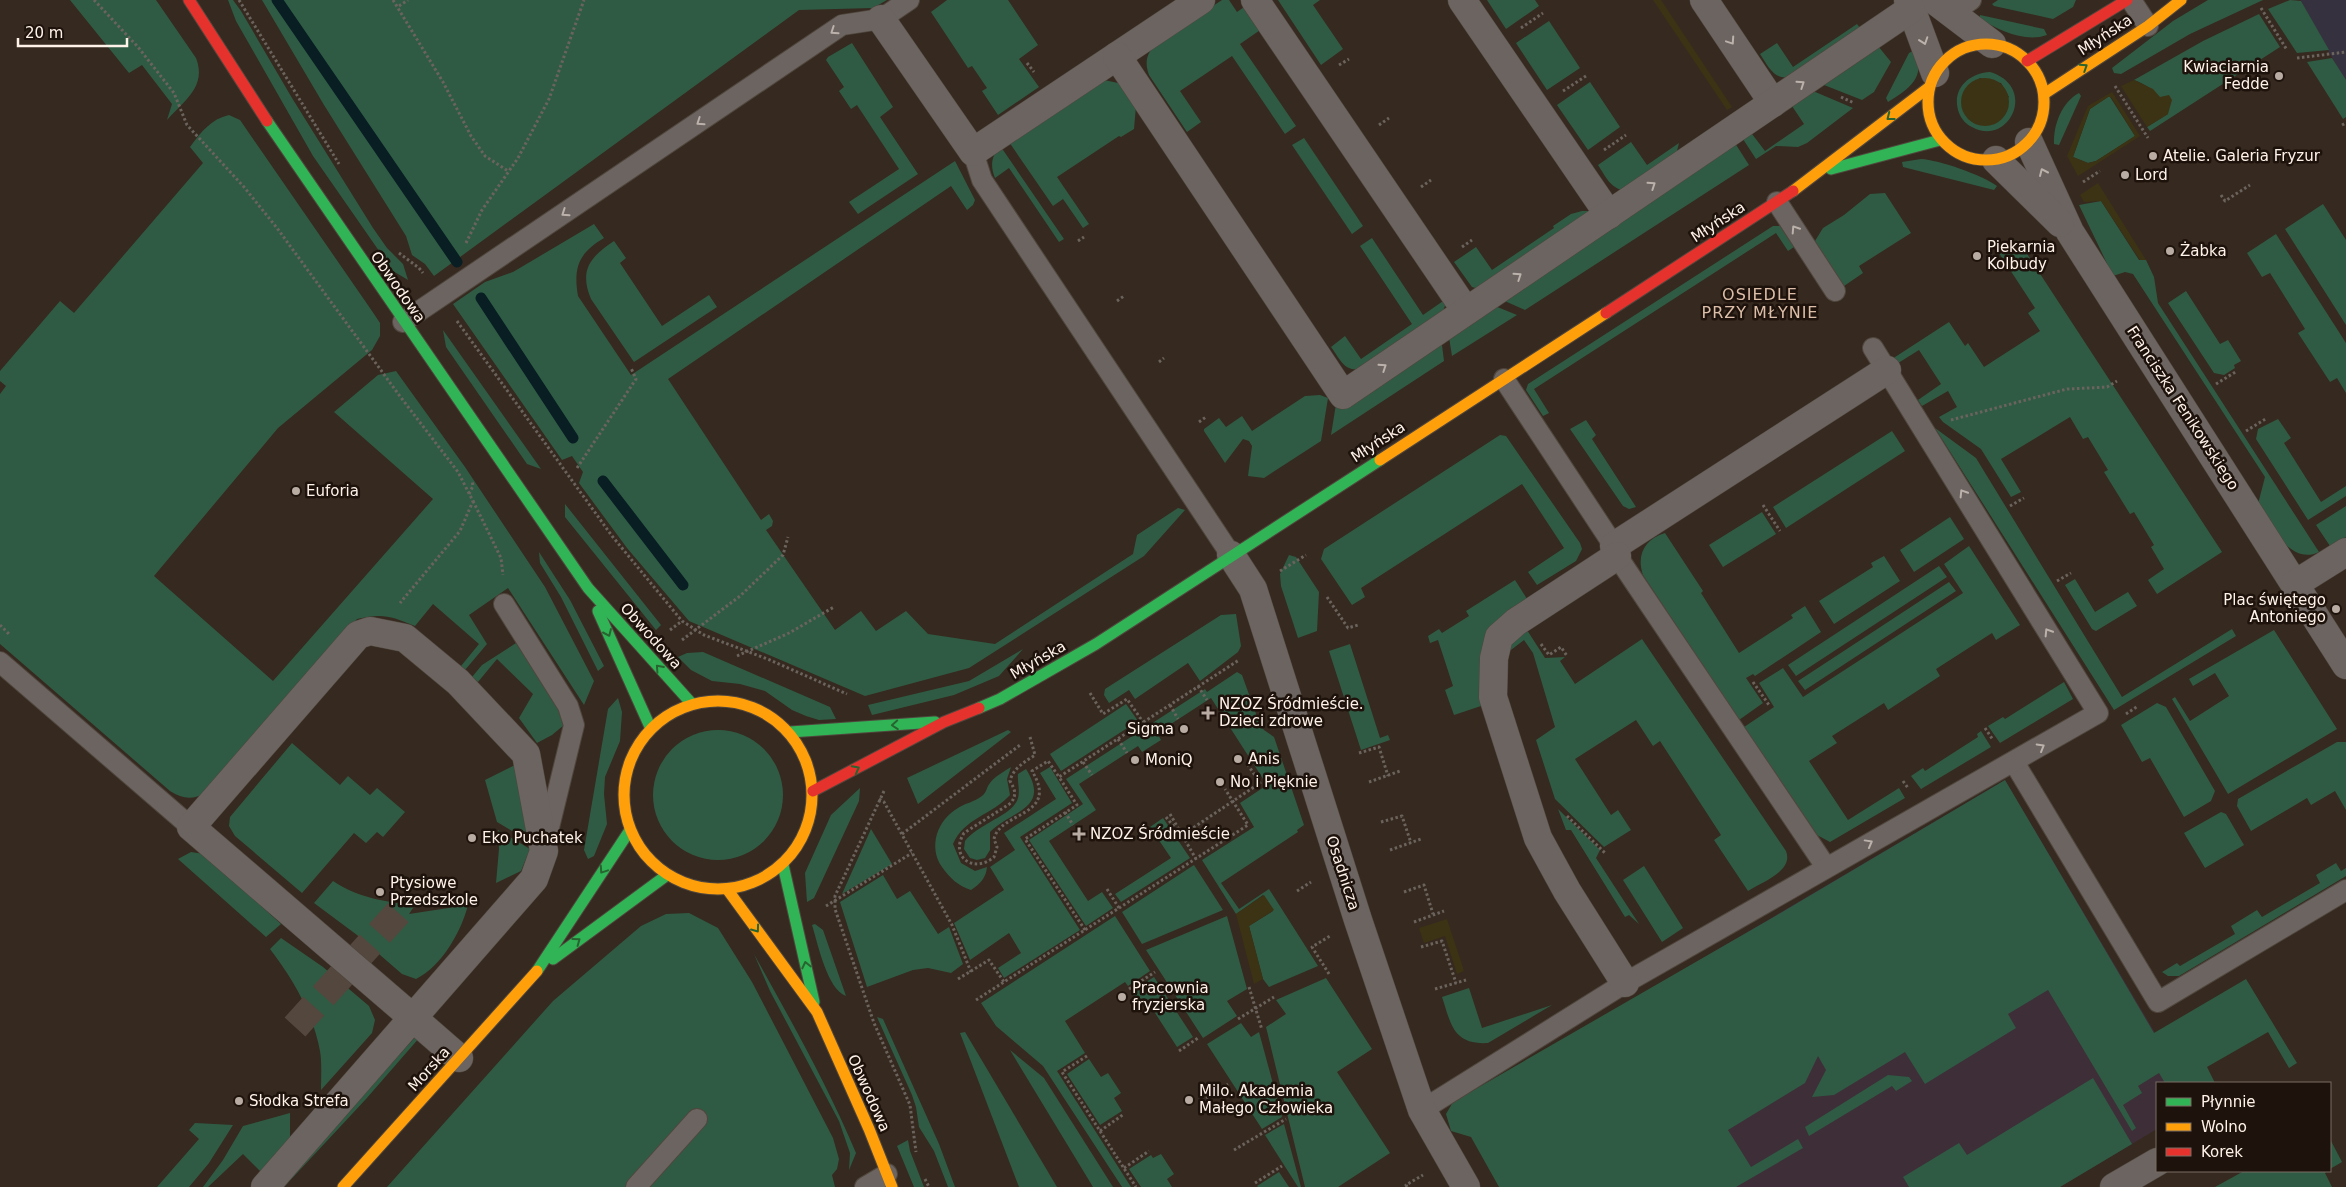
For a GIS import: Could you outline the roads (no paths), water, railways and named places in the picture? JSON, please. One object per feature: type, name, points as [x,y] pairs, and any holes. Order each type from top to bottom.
[{"type":"main road","name":"Obwodowa","points":[[189,0],[280,143],[588,588],[692,704]]},
{"type":"main road","name":"Młyńska","points":[[2027,61],[2127,0]]},
{"type":"main road","name":"Młyńska","points":[[2044,94],[2148,26],[2181,0]]},
{"type":"main road","points":[[1974,44],[1992,44],[2011,49],[2027,61],[2038,76],[2044,94],[2044,111],[2039,127],[2029,142],[2014,154],[1996,160],[1980,161],[1965,157],[1951,150],[1940,140],[1930,123],[1926,106],[1932,80],[1958,51],[1974,44]]},
{"type":"main road","name":"Młyńska","points":[[813,792],[944,722],[1000,699],[1096,644],[1777,202],[1820,172],[1932,80]]},
{"type":"main road","name":"Młyńska","points":[[1820,172],[1940,140]]},
{"type":"main road","name":"Obwodowa","points":[[588,588],[651,729]]},
{"type":"main road","points":[[727,700],[762,710],[790,732],[806,760],[813,792],[806,832],[783,865],[757,882],[727,889],[706,889],[686,884],[667,875],[645,855],[630,830],[624,794],[631,759],[651,729],[670,714],[692,704],[727,700]]},
{"type":"main road","name":"Młyńska","points":[[790,732],[944,722]]},
{"type":"main road","name":"Morska","points":[[343,1187],[537,970],[630,830]]},
{"type":"main road","name":"Obwodowa","points":[[783,865],[817,1012],[869,1129],[889,1180]]},
{"type":"main road","name":"Morska","points":[[537,970],[667,875]]},
{"type":"main road","name":"Obwodowa","points":[[727,889],[817,1012]]},
{"type":"street","points":[[881,19],[973,152],[1201,0]]},
{"type":"street","points":[[1255,0],[1466,311]]},
{"type":"street","points":[[1462,0],[1609,215]]},
{"type":"street","points":[[1704,0],[1773,103]]},
{"type":"street","points":[[1117,56],[1343,395],[1773,103],[1936,4]]},
{"type":"street","points":[[1936,4],[1992,44]]},
{"type":"street","points":[[1932,80],[1936,4]]},
{"type":"street","name":"Franciszka Fenikowskiego","points":[[2029,142],[2070,232],[2346,665]]},
{"type":"street","name":"Franciszka Fenikowskiego","points":[[1996,160],[2070,232]]},
{"type":"street","points":[[1625,982],[1567,891],[1538,838],[1493,697],[1494,658],[1500,637],[1516,622],[1880,359]]},
{"type":"street","points":[[2295,584],[2346,552]]},
{"type":"street","name":"Osadnicza","points":[[1231,555],[1253,589],[1356,912],[1422,1110],[1466,1187]]},
{"type":"street","points":[[264,1187],[413,1018],[534,879],[544,851],[526,754],[458,682],[405,638],[370,631],[358,635],[191,827],[413,1018],[459,1058]]},
{"type":"street","points":[[2114,1187],[2156,1163]]},
{"type":"lane","points":[[404,322],[842,25],[881,19],[909,0]]},
{"type":"lane","points":[[2131,0],[2148,26]]},
{"type":"lane","points":[[973,152],[982,180],[1231,555]]},
{"type":"lane","points":[[1777,202],[1835,291]]},
{"type":"lane","points":[[1422,1110],[1625,982],[2098,713],[1880,359]]},
{"type":"lane","points":[[1504,378],[1616,551],[1826,867]]},
{"type":"lane","points":[[504,604],[568,706],[574,725],[544,851]]},
{"type":"lane","points":[[0,662],[191,827]]},
{"type":"lane","points":[[2014,762],[2158,1002],[2346,890]]},
{"type":"lane","points":[[636,1187],[698,1119]]},
{"type":"lane","points":[[865,1187],[889,1180]]},
{"type":"waterway","points":[[277,0],[457,262]]},
{"type":"waterway","points":[[481,298],[573,438]]},
{"type":"waterway","points":[[603,481],[683,585]]},
{"type":"tunnel","points":[[295,1027],[406,904]]},
{"type":"place","name":"Kwiaciarnia Fedde","points":[[2279,76]]},
{"type":"place","name":"Atelie. Galeria Fryzur","points":[[2153,156]]},
{"type":"place","name":"Lord","points":[[2125,175]]},
{"type":"place","name":"Żabka","points":[[2170,251]]},
{"type":"place","name":"Piekarnia Kolbudy","points":[[1977,256]]},
{"type":"place","name":"Euforia","points":[[296,491]]},
{"type":"place","name":"Plac świętego Antoniego","points":[[2336,609]]},
{"type":"place","name":"NZOZ Śródmieście. Dzieci zdrowe","points":[[1208,713]]},
{"type":"place","name":"Sigma","points":[[1184,729]]},
{"type":"place","name":"Anis","points":[[1238,759]]},
{"type":"place","name":"MoniQ","points":[[1135,760]]},
{"type":"place","name":"No i Pięknie","points":[[1220,782]]},
{"type":"place","name":"NZOZ Śródmieście","points":[[1079,834]]},
{"type":"place","name":"Eko Puchatek","points":[[472,838]]},
{"type":"place","name":"Ptysiowe Przedszkole","points":[[380,892]]},
{"type":"place","name":"Pracownia fryzjerska","points":[[1122,997]]},
{"type":"place","name":"Milo. Akademia Małego Człowieka","points":[[1189,1100]]},
{"type":"place","name":"Słodka Strefa","points":[[239,1101]]},
{"type":"district","name":"OSIEDLE PRZY MŁYNIE","points":[[1760,303]]}]
